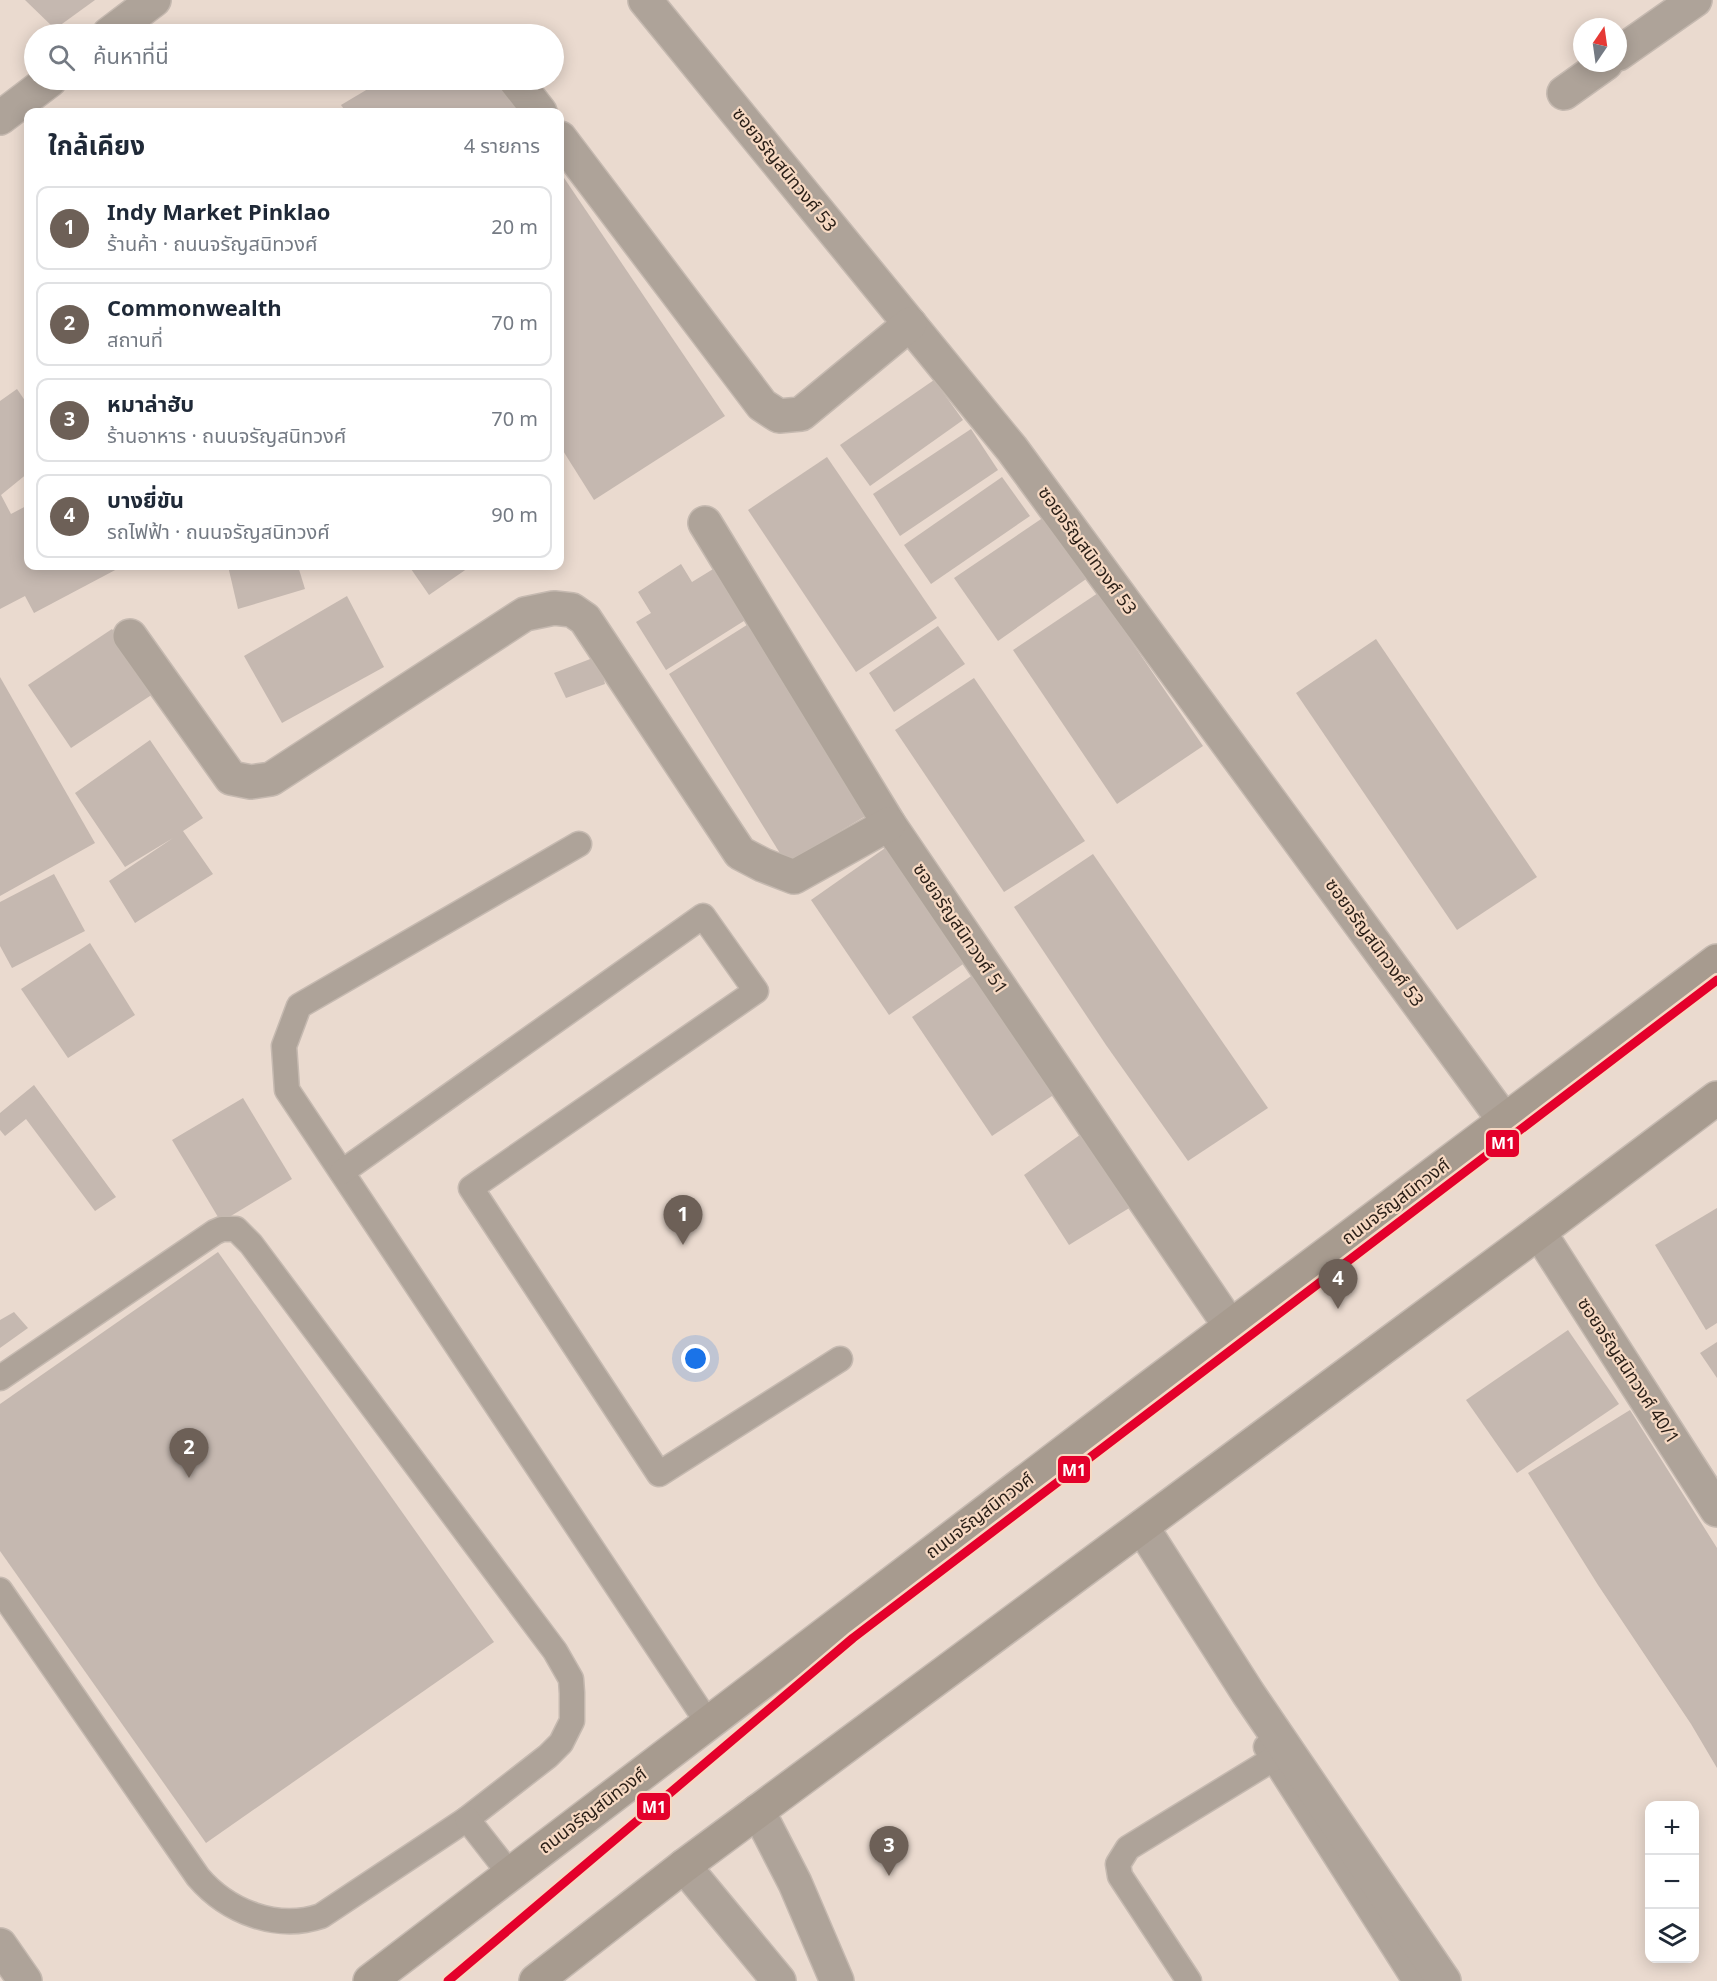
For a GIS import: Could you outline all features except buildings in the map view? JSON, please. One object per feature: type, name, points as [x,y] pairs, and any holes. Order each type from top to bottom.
[{"type":"main road","name":"ถนนจรัญสนิทวงศ์","points":[[378,1976],[1230,1326],[1717,961]]},
{"type":"main road","points":[[536,1981],[684,1866],[1717,1098]]},
{"type":"street","points":[[122,24],[154,0]]},
{"type":"street","name":"ซอยจรัญสนิทวงศ์ 53","points":[[645,0],[1012,449],[1504,1120]]},
{"type":"street","points":[[1627,48],[1695,0]]},
{"type":"street","points":[[1564,93],[1593,72]]},
{"type":"street","points":[[0,118],[37,90]]},
{"type":"street","points":[[523,90],[537,108]]},
{"type":"street","points":[[564,143],[762,405],[779,416],[801,414],[910,324]]},
{"type":"street","name":"ซอยจรัญสนิทวงศ์ 51","points":[[705,523],[889,824],[1230,1326]]},
{"type":"street","points":[[130,636],[231,778],[251,782],[272,779],[525,614],[554,608],[572,610],[585,619],[740,853],[794,877],[889,824]]},
{"type":"street","name":"ซอยจรัญสนิทวงศ์ 40/1","points":[[1539,1232],[1717,1510]]},
{"type":"street","points":[[1142,1527],[1275,1747],[1444,1981]]},
{"type":"street","points":[[758,1811],[795,1883],[837,1981]]},
{"type":"street","points":[[684,1866],[779,1981]]},
{"type":"street","points":[[0,1945],[25,1981]]},
{"type":"lane","points":[[579,844],[299,1006],[284,1046],[287,1090],[708,1724]]},
{"type":"lane","points":[[342,1172],[703,916],[756,991],[471,1188],[660,1474],[840,1359]]},
{"type":"lane","points":[[0,1378],[215,1232],[229,1228],[241,1233],[555,1650],[570,1679],[572,1721],[561,1743],[548,1756],[466,1819],[321,1916],[300,1922],[273,1920],[235,1908],[209,1890],[198,1877],[0,1590]]},
{"type":"lane","points":[[1189,1981],[1120,1876],[1118,1871],[1120,1858],[1128,1848],[1275,1747],[1415,1981]]},
{"type":"lane","points":[[466,1819],[510,1874]]},
{"type":"transit line","name":"M1","points":[[448,1981],[853,1638],[1717,980]]},
{"type":"place","name":"Indy Market Pinklao","points":[[683,1245]]},
{"type":"place","name":"บางยี่ขัน","points":[[1338,1309]]},
{"type":"place","name":"Commonwealth","points":[[189,1478]]},
{"type":"place","name":"หมาล่าฮับ","points":[[889,1876]]}]
